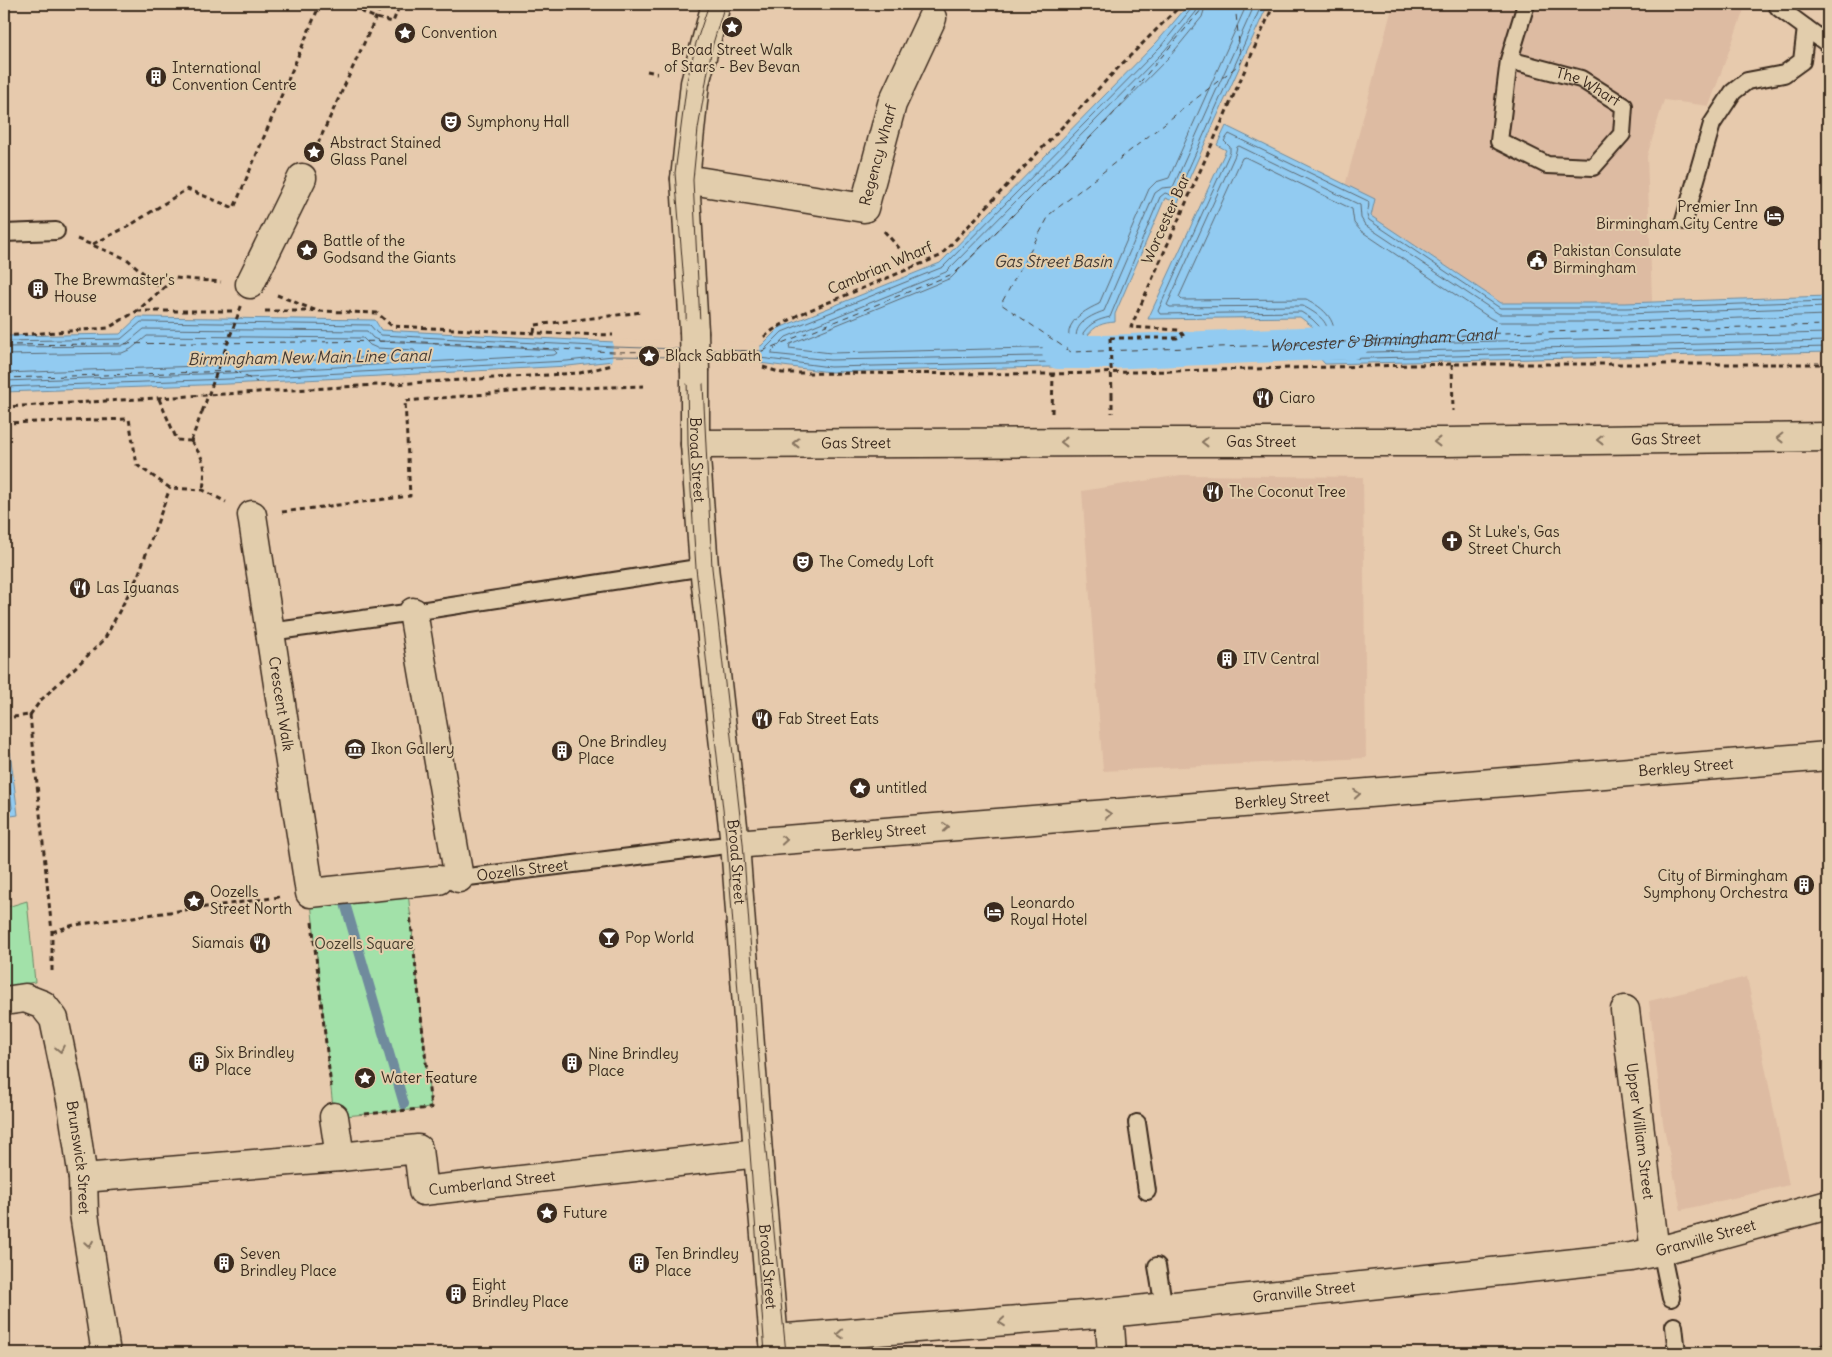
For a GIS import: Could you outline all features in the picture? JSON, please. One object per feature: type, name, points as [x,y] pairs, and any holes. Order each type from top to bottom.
[{"type":"street","points":[[685,179],[694,83],[716,4]]},
{"type":"street","name":"Regency Wharf","points":[[685,179],[864,208],[892,104],[932,18]]},
{"type":"street","points":[[246,294],[302,178]]},
{"type":"street","name":"Broad Street","points":[[685,179],[694,331],[695,444],[704,567],[735,844],[774,1346]]},
{"type":"street","name":"Gas Street","points":[[695,444],[1446,442],[1828,438]]},
{"type":"street","name":"Crescent Walk","points":[[252,515],[310,893]]},
{"type":"street","points":[[413,612],[449,879]]},
{"type":"street","name":"Berkley Street","points":[[735,844],[1828,756]]},
{"type":"street","name":"Oozells Street","points":[[310,893],[449,879]]},
{"type":"street","name":"Brunswick Street","points":[[4,1001],[25,998],[43,1005],[54,1019],[72,1105],[83,1178],[84,1214],[106,1353]]},
{"type":"street","name":"Upper William Street","points":[[1625,1010],[1658,1251]]},
{"type":"street","points":[[334,1117],[340,1157]]},
{"type":"street","name":"Cumberland Street","points":[[83,1178],[418,1149],[423,1191],[758,1153]]},
{"type":"street","name":"Granville Street","points":[[774,1346],[1164,1308],[1631,1257],[1828,1205]]},
{"type":"street","points":[[1109,1313],[1112,1353]]},
{"type":"lane","name":"The Wharf","points":[[1509,60],[1581,79],[1624,106],[1622,134],[1593,167],[1547,165],[1499,141],[1509,60],[1526,4]]},
{"type":"lane","points":[[1776,4],[1828,44]]},
{"type":"lane","points":[[1684,221],[1712,124],[1733,92],[1747,81],[1784,74],[1802,61],[1806,28]]},
{"type":"lane","points":[[4,233],[56,231]]},
{"type":"lane","points":[[270,632],[704,567]]},
{"type":"lane","name":"Oozells Street","points":[[449,879],[735,844]]},
{"type":"lane","points":[[1137,1123],[1146,1191]]},
{"type":"lane","points":[[1658,1251],[1671,1298]]},
{"type":"lane","points":[[1157,1266],[1164,1308]]},
{"type":"lane","points":[[1674,1326],[1677,1353]]},
{"type":"path","points":[[162,289],[127,259],[93,244],[129,226],[187,189],[234,208],[320,4]]},
{"type":"path","points":[[344,4],[376,18],[393,22],[400,4]]},
{"type":"path","points":[[302,178],[382,4]]},
{"type":"path","name":"Cambrian Wharf","points":[[764,337],[798,315],[940,256],[1117,69],[1182,4]]},
{"type":"path","name":"Worcester Bar","points":[[1112,419],[1110,338],[1177,338],[1183,335],[1179,330],[1131,327],[1274,4]]},
{"type":"path","points":[[647,71],[657,73]]},
{"type":"path","points":[[864,208],[915,266]]},
{"type":"path","points":[[4,336],[108,328],[137,311],[175,278],[317,311]]},
{"type":"path","points":[[192,441],[246,294]]},
{"type":"path","points":[[137,311],[241,311]]},
{"type":"path","points":[[260,311],[377,313],[392,326],[613,335]]},
{"type":"path","points":[[534,333],[535,325],[642,312]]},
{"type":"path","points":[[1446,442],[1453,417],[1452,364]]},
{"type":"path","points":[[763,367],[782,373],[1053,374],[1452,364],[1828,364]]},
{"type":"path","points":[[4,407],[580,373],[612,365]]},
{"type":"path","points":[[252,515],[410,496],[405,401],[546,389],[644,386]]},
{"type":"path","points":[[160,399],[177,440],[192,441]]},
{"type":"path","points":[[4,422],[129,419],[137,465],[170,488],[203,490],[204,460],[192,441]]},
{"type":"path","points":[[52,984],[52,932],[30,715],[41,700],[104,640],[138,576],[170,488]]},
{"type":"path","points":[[4,718],[30,715]]},
{"type":"path","points":[[52,932],[74,925],[310,893],[334,1117],[431,1108],[407,883]]},
{"type":"shaded area","points":[[1393,4],[1746,4],[1709,106],[1664,100],[1647,156],[1653,328],[1503,333],[1501,303],[1371,216],[1375,199],[1345,186]]},
{"type":"shaded area","name":"ITV Central","points":[[1181,475],[1363,477],[1366,758],[1103,771],[1082,491]]},
{"type":"shaded area","points":[[1747,977],[1789,1185],[1681,1210],[1663,1123],[1649,1001]]},
{"type":"green space","name":"Oozells Square","points":[[407,883],[431,1108],[334,1117],[310,893]]},
{"type":"green space","points":[[27,901],[35,982],[4,987],[4,908]]},
{"type":"water","name":"Gas Street Basin","points":[[1189,4],[1268,4],[1178,203],[1165,198],[1115,314],[1115,322],[1100,325],[1087,336],[1103,345],[1105,352],[1094,366],[830,372],[759,363],[613,361],[568,366],[229,384],[4,392],[4,336],[120,334],[138,317],[375,320],[381,330],[614,342],[761,346],[779,328],[940,263],[1157,42]]},
{"type":"water","points":[[1226,126],[1375,199],[1371,216],[1501,303],[1625,303],[1828,296],[1828,352],[1325,364],[1307,344],[1308,339],[1317,330],[1300,317],[1148,319],[1226,150],[1217,145]]},
{"type":"water","points":[[10,752],[18,815],[4,817],[4,761]]},
{"type":"pier","points":[[613,340],[762,342],[760,344],[761,366],[612,363]]},
{"type":"waterway","name":"Worcester & Birmingham Canal","points":[[1059,352],[1105,352],[1353,342]]},
{"type":"waterway","points":[[344,900],[404,1104]]},
{"type":"ferry route","points":[[707,351],[762,351],[955,273],[1109,119],[1202,9],[1218,4]]},
{"type":"ferry route","points":[[1235,4],[1241,63],[1050,214],[1001,304],[1071,352],[1307,344],[1503,333],[1828,325]]},
{"type":"ferry route","points":[[4,345],[403,341],[614,352],[680,351]]},
{"type":"ferry route","points":[[4,378],[235,371],[257,382]]},
{"type":"tram line","points":[[709,4],[696,43],[687,81],[675,173],[686,307],[688,444],[696,568],[727,845],[765,1353]]},
{"type":"tram line","points":[[725,4],[712,47],[698,129],[693,180],[712,568],[743,843],[765,1141],[786,1353]]},
{"type":"place","name":"Broad Street Walk of Stars - Bev Bevan","points":[[732,27]]},
{"type":"place","name":"Convention","points":[[405,33]]},
{"type":"place","name":"International Convention Centre","points":[[156,77]]},
{"type":"place","name":"Symphony Hall","points":[[451,122]]},
{"type":"place","name":"Abstract Stained Glass Panel","points":[[314,152]]},
{"type":"place","name":"Premier Inn Birmingham City Centre","points":[[1774,216]]},
{"type":"place","name":"Battle of the Godsand the Giants","points":[[307,250]]},
{"type":"place","name":"Pakistan Consulate Birmingham","points":[[1537,260]]},
{"type":"place","name":"The Brewmaster's House","points":[[38,289]]},
{"type":"place","name":"Black Sabbath","points":[[649,356]]},
{"type":"place","name":"Ciaro","points":[[1263,398]]},
{"type":"place","name":"The Coconut Tree","points":[[1213,492]]},
{"type":"place","name":"St Luke's, Gas Street Church","points":[[1452,541]]},
{"type":"place","name":"The Comedy Loft","points":[[803,562]]},
{"type":"place","name":"Las Iguanas","points":[[80,588]]},
{"type":"place","name":"ITV Central","points":[[1227,659]]},
{"type":"place","name":"Fab Street Eats","points":[[762,719]]},
{"type":"place","name":"Ikon Gallery","points":[[355,749]]},
{"type":"place","name":"One Brindley Place","points":[[562,751]]},
{"type":"place","name":"untitled","points":[[860,788]]},
{"type":"place","name":"City of Birmingham Symphony Orchestra","points":[[1804,885]]},
{"type":"place","name":"Oozells Street North","points":[[194,901]]},
{"type":"place","name":"Leonardo Royal Hotel","points":[[994,912]]},
{"type":"place","name":"Pop World","points":[[609,938]]},
{"type":"place","name":"Siamais","points":[[260,943]]},
{"type":"place","name":"Six Brindley Place","points":[[199,1062]]},
{"type":"place","name":"Nine Brindley Place","points":[[572,1063]]},
{"type":"place","name":"Water Feature","points":[[365,1078]]},
{"type":"place","name":"Future","points":[[547,1213]]},
{"type":"place","name":"Seven Brindley Place","points":[[224,1263]]},
{"type":"place","name":"Ten Brindley Place","points":[[639,1263]]},
{"type":"place","name":"Eight Brindley Place","points":[[456,1294]]},
{"type":"water label","name":"Birmingham New Main Line Canal","points":[[309,357]]}]
